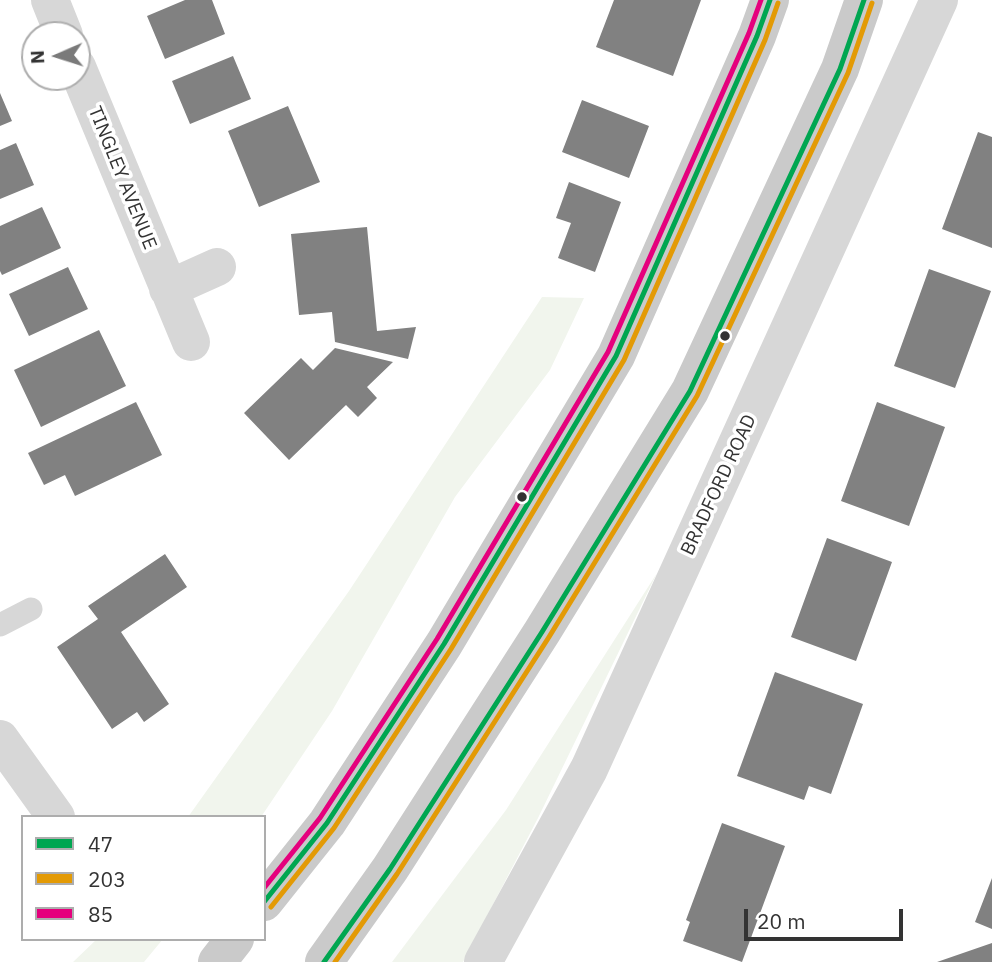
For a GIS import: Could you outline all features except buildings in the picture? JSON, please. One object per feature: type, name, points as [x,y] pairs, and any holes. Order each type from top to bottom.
[{"type":"main road","points":[[266,899],[327,823],[444,644],[616,356],[757,36],[770,0]]},
{"type":"main road","points":[[324,962],[390,869],[455,768],[690,391],[839,69],[864,0]]},
{"type":"main road","points":[[217,962],[233,941]]},
{"type":"street","points":[[50,0],[58,21]]},
{"type":"street","name":"BRADFORD ROAD","points":[[483,962],[589,769],[939,0]]},
{"type":"street","name":"TINGLEY AVENUE","points":[[87,91],[191,341]]},
{"type":"street","points":[[168,289],[217,267]]},
{"type":"street","points":[[4,752],[54,815]]},
{"type":"lane","points":[[0,625],[31,609]]},
{"type":"shaded area","points":[[542,297],[584,298],[550,370],[455,497],[332,711],[262,815],[189,815],[349,591]]},
{"type":"shaded area","points":[[657,573],[538,818],[463,962],[392,962],[506,810]]},
{"type":"shaded area","points":[[95,941],[161,941],[144,962],[73,962]]},
{"type":"transit line","name":"85","points":[[266,886],[320,818],[437,639],[608,352],[749,33],[761,0]]},
{"type":"transit line","name":"47","points":[[266,899],[327,823],[444,644],[616,356],[757,36],[770,0]]},
{"type":"transit line","name":"47","points":[[324,962],[390,869],[542,632],[690,391],[840,69],[864,0]]},
{"type":"transit line","name":"203","points":[[271,907],[334,828],[451,649],[624,360],[765,40],[778,3]]},
{"type":"transit line","name":"203","points":[[335,962],[397,874],[549,637],[697,396],[848,73],[872,3]]}]
